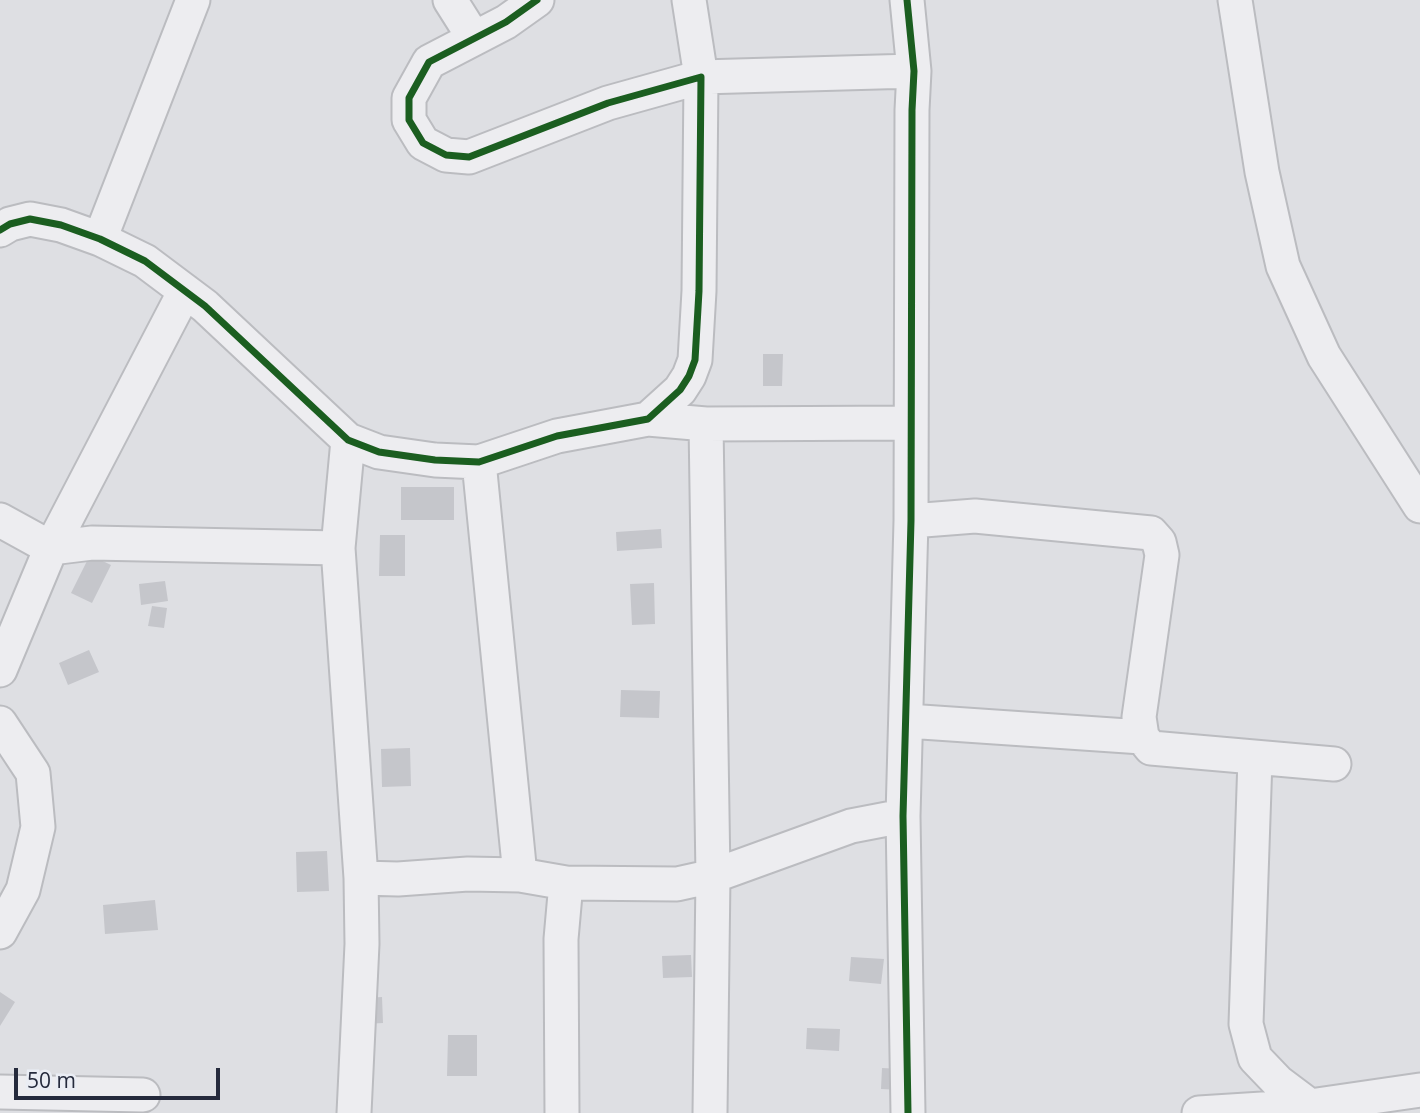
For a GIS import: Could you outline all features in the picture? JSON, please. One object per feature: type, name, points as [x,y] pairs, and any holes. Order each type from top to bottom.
[{"type":"street","points":[[100,239],[193,0]]},
{"type":"street","points":[[450,0],[474,38]]},
{"type":"street","points":[[537,0],[506,22],[429,61],[409,99],[409,120],[423,143],[446,155],[469,157],[608,103],[701,77],[914,71]]},
{"type":"street","points":[[648,419],[680,390],[695,360],[699,291],[701,77],[689,0]]},
{"type":"street","points":[[907,0],[914,71],[911,521],[903,816],[908,1113]]},
{"type":"street","points":[[1235,0],[1262,172],[1283,266],[1324,356],[1420,506]]},
{"type":"street","points":[[0,230],[10,224],[30,219],[61,225],[100,239],[145,261],[205,306],[348,440],[379,452],[435,460],[479,462],[557,436],[648,419],[706,424],[910,423]]},
{"type":"street","points":[[0,670],[51,548],[185,291]]},
{"type":"street","points":[[706,424],[713,876],[710,1113]]},
{"type":"street","points":[[348,440],[338,548],[361,878],[362,944],[354,1113]]},
{"type":"street","points":[[479,462],[520,875]]},
{"type":"street","points":[[911,521],[975,516],[1151,533],[1159,542],[1162,555],[1139,717],[1142,737],[1151,748],[1334,764]]},
{"type":"street","points":[[0,520],[51,548],[92,543],[338,548]]},
{"type":"street","points":[[907,721],[1142,737]]},
{"type":"street","points":[[0,723],[33,773],[38,827],[23,890],[0,932]]},
{"type":"street","points":[[1255,759],[1246,1024],[1255,1058],[1310,1110]]},
{"type":"street","points":[[361,878],[398,879],[468,874],[520,875],[566,883],[677,884],[713,876],[851,827],[903,816]]},
{"type":"street","points":[[562,1113],[561,939],[566,883]]},
{"type":"street","points":[[1199,1113],[1310,1110],[1420,1090]]},
{"type":"street","points":[[0,1092],[143,1095]]},
{"type":"building","points":[[763,354],[783,354],[782,386],[763,386]]},
{"type":"building","points":[[401,487],[454,487],[454,520],[401,520]]},
{"type":"building","points":[[661,529],[662,548],[617,551],[616,532]]},
{"type":"building","points":[[380,535],[405,535],[405,576],[379,576]]},
{"type":"building","points":[[90,555],[111,565],[92,603],[71,593]]},
{"type":"building","points":[[165,581],[168,601],[141,605],[139,584]]},
{"type":"building","points":[[654,583],[655,624],[632,625],[630,584]]},
{"type":"building","points":[[152,606],[167,608],[164,628],[148,626]]},
{"type":"building","points":[[89,650],[99,672],[68,685],[59,663]]},
{"type":"building","points":[[621,690],[660,691],[659,718],[620,717]]},
{"type":"building","points":[[410,748],[411,786],[382,787],[381,749]]},
{"type":"building","points":[[327,851],[329,891],[297,892],[296,852]]},
{"type":"building","points":[[155,900],[158,930],[105,934],[103,905]]},
{"type":"building","points":[[691,955],[692,977],[663,978],[662,956]]},
{"type":"building","points":[[851,957],[884,959],[881,984],[849,981]]},
{"type":"building","points":[[0,992],[15,1002],[0,1026]]},
{"type":"building","points":[[382,997],[383,1023],[365,1024],[364,998]]},
{"type":"building","points":[[807,1028],[840,1029],[839,1051],[806,1049]]},
{"type":"building","points":[[448,1035],[477,1035],[477,1076],[447,1076]]},
{"type":"building","points":[[882,1068],[902,1069],[901,1090],[881,1089]]},
{"type":"cycle path","points":[[0,230],[10,224],[30,219],[61,225],[100,239],[145,261],[205,306],[348,440],[379,452],[435,460],[479,462],[557,436],[648,419],[680,390],[695,360],[699,291],[701,77],[608,103],[469,157],[446,155],[423,143],[409,120],[409,98],[429,62],[506,22],[537,0]]},
{"type":"cycle path","points":[[907,0],[914,71],[911,521],[903,816],[908,1113]]}]
